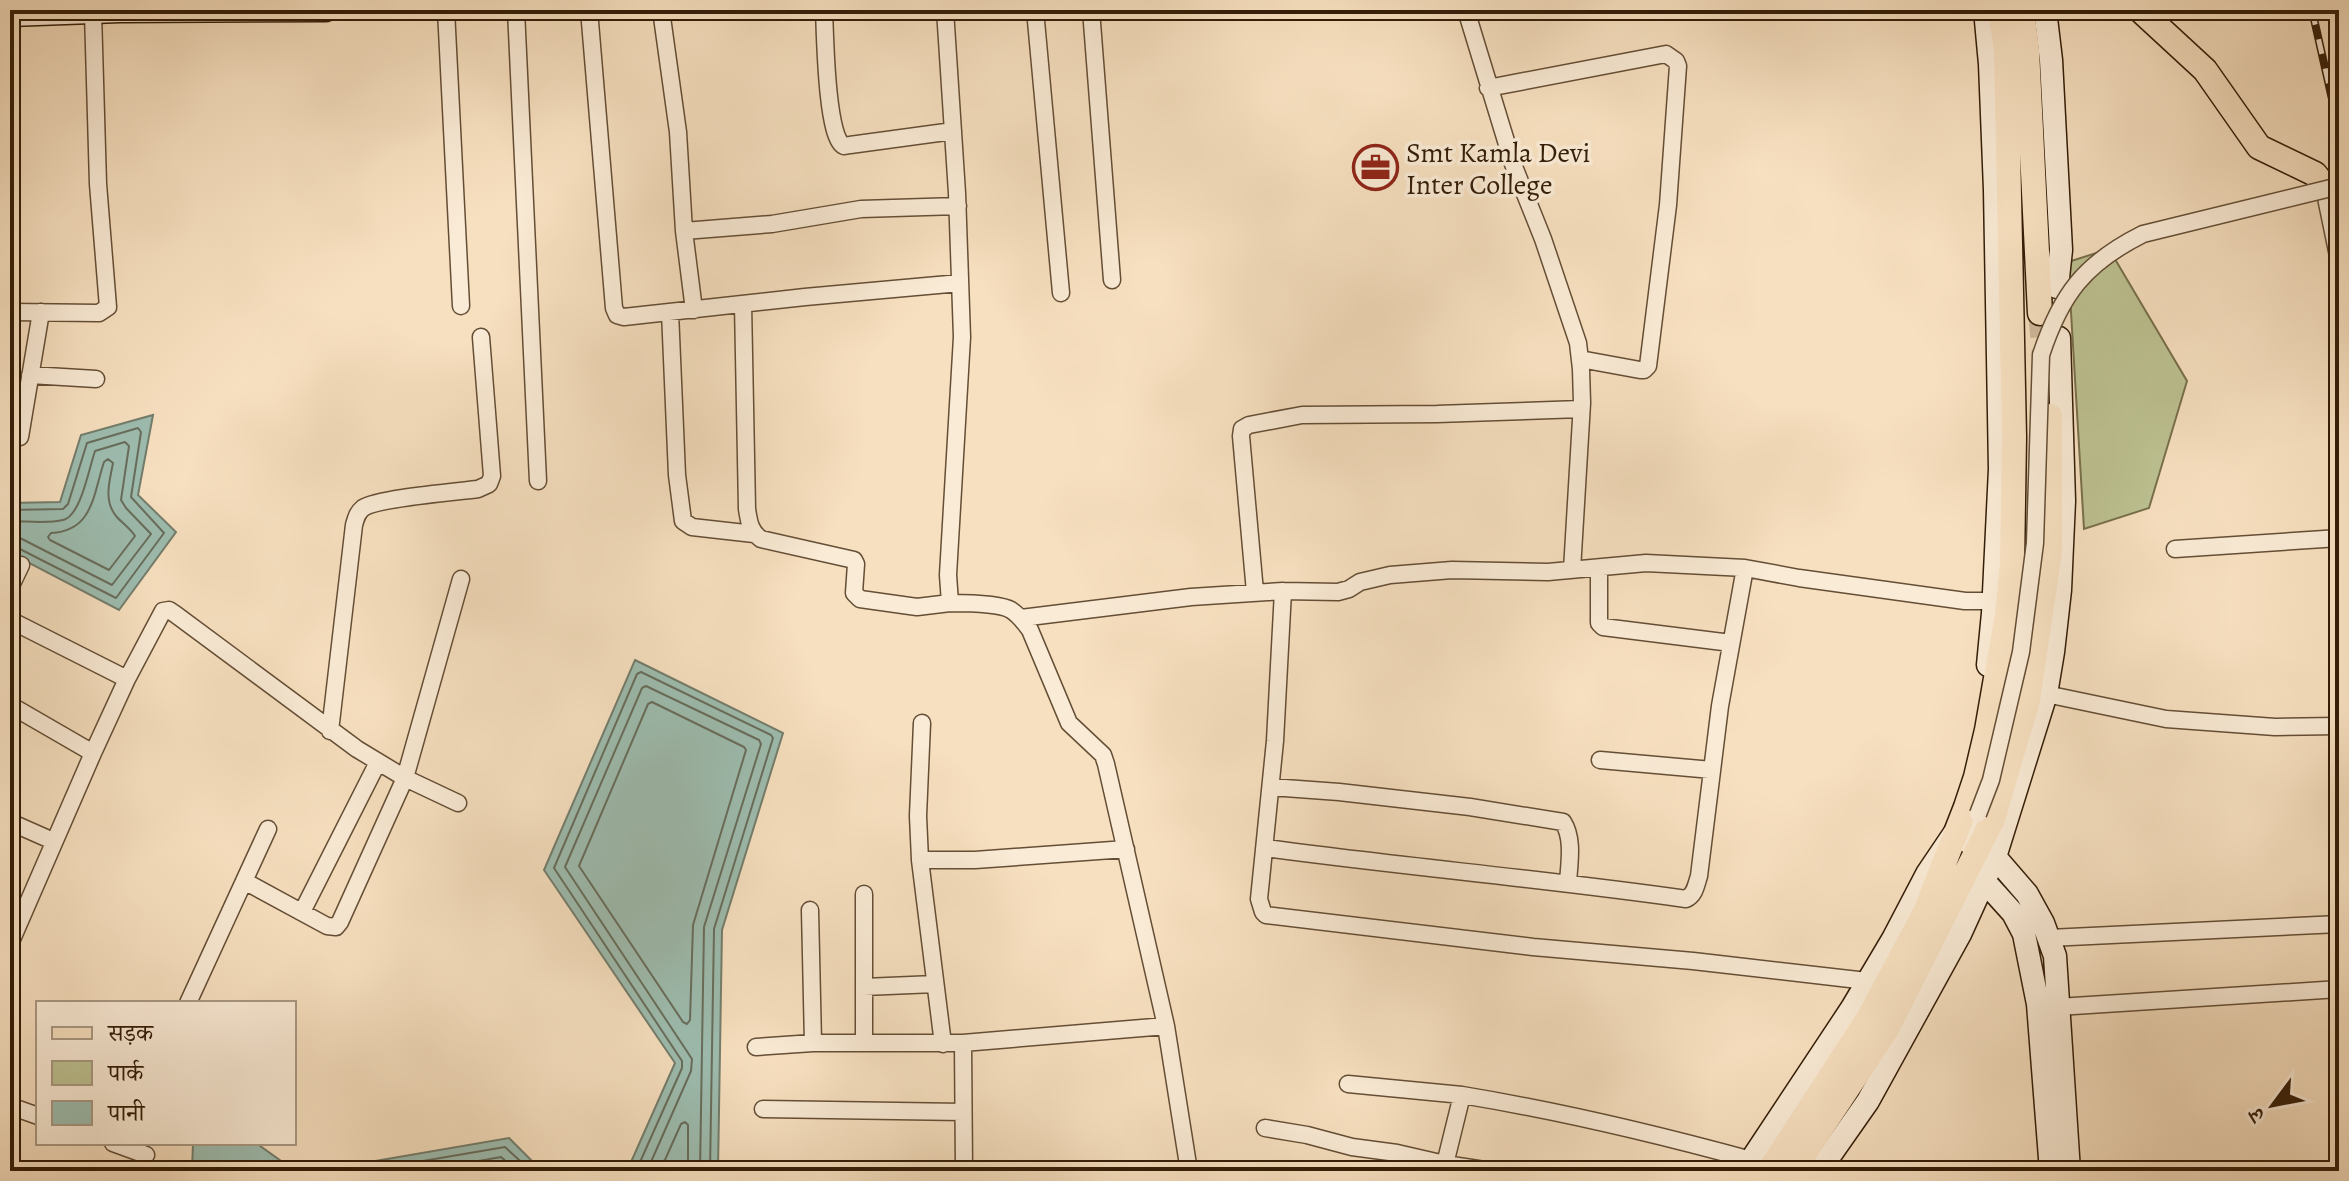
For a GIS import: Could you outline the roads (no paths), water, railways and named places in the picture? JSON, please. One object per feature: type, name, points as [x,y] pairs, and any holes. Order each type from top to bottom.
[{"type":"main road","points":[[10,15],[326,10]]},
{"type":"main road","points":[[1985,10],[1995,190],[2000,469],[1986,694],[1987,730]]},
{"type":"main road","points":[[1819,1171],[1868,1101],[1960,934],[1966,871],[1974,845],[1976,777],[2007,615],[2012,551],[2014,437],[2006,51],[2000,10]]},
{"type":"main road","points":[[2022,10],[2027,50],[2040,313]]},
{"type":"main road","points":[[2045,10],[2051,60],[2061,250],[2057,287]]},
{"type":"main road","points":[[2140,10],[2205,70],[2259,147],[2335,187]]},
{"type":"main road","points":[[1793,1171],[1887,1029],[1966,871],[1974,845],[2046,694],[2060,590],[2064,501],[2059,338]]},
{"type":"main road","points":[[1755,1167],[1852,1008],[1927,874],[1974,845],[1993,819],[2028,700],[2050,552],[2050,416]]},
{"type":"main road","points":[[1974,845],[2027,894],[2055,956],[2069,1171]]},
{"type":"main road","points":[[1966,871],[2013,913],[2024,934],[2038,1004],[2051,1171]]},
{"type":"main road","points":[[1755,1167],[1869,1017],[1925,912],[1966,871]]},
{"type":"main road","points":[[2035,985],[2057,981]]},
{"type":"street","points":[[446,10],[461,306]]},
{"type":"street","points":[[516,10],[538,481]]},
{"type":"street","points":[[589,10],[617,315],[624,317],[960,283]]},
{"type":"street","points":[[661,10],[678,132],[684,231],[694,310]]},
{"type":"street","points":[[824,10],[827,82],[840,143],[844,146],[953,131]]},
{"type":"street","points":[[945,10],[958,206],[962,337],[948,575],[950,603]]},
{"type":"street","points":[[1035,10],[1061,293]]},
{"type":"street","points":[[1091,10],[1112,280]]},
{"type":"street","points":[[1466,10],[1513,164],[1543,239],[1578,343],[1581,409],[1572,570]]},
{"type":"street","points":[[10,312],[99,313],[108,307],[98,184],[93,13]]},
{"type":"street","points":[[1488,88],[1666,54],[1678,66],[1668,205],[1648,366],[1640,370],[1580,359]]},
{"type":"street","points":[[1974,845],[1978,814],[1991,780],[2021,652],[2035,543],[2041,355],[2067,295],[2091,266],[2143,234],[2335,187],[2339,251]]},
{"type":"street","points":[[684,231],[772,224],[861,209],[958,206]]},
{"type":"street","points":[[743,304],[747,509],[754,534]]},
{"type":"street","points":[[20,437],[41,312]]},
{"type":"street","points":[[670,312],[677,475],[683,521],[692,527],[754,534],[761,539],[854,560],[854,593],[860,599],[917,607],[963,603],[1008,608],[1030,630],[1069,723],[1103,755],[1166,1026],[1189,1171]]},
{"type":"street","points":[[330,731],[358,512],[385,501],[478,489],[489,484],[492,476],[481,337]]},
{"type":"street","points":[[30,375],[96,379]]},
{"type":"street","points":[[1255,592],[1241,436],[1242,429],[1249,425],[1302,415],[1581,409]]},
{"type":"street","points":[[2175,549],[2339,538]]},
{"type":"street","points":[[1021,618],[1191,597],[1283,591],[1338,592],[1360,582],[1390,575],[1452,570],[1572,570],[1646,563],[1745,568],[1965,601],[1994,601]]},
{"type":"street","points":[[10,588],[21,565]]},
{"type":"street","points":[[1599,568],[1598,611],[1599,623],[1603,627],[1731,643]]},
{"type":"street","points":[[1265,848],[1382,864],[1491,873],[1686,899],[1690,897],[1699,876],[1720,706],[1745,568]]},
{"type":"street","points":[[244,881],[327,926],[336,927],[405,778],[461,579]]},
{"type":"street","points":[[1283,591],[1271,787],[1259,899],[1263,912],[1269,916],[1533,947],[1867,981]]},
{"type":"street","points":[[10,944],[127,679],[163,611],[169,610],[330,731],[405,778],[458,803]]},
{"type":"street","points":[[10,620],[127,679]]},
{"type":"street","points":[[2046,694],[2166,719],[2275,727],[2339,726]]},
{"type":"street","points":[[10,705],[93,753]]},
{"type":"street","points":[[922,723],[918,816],[920,860],[943,1044]]},
{"type":"street","points":[[1600,760],[1712,770]]},
{"type":"street","points":[[302,912],[378,762]]},
{"type":"street","points":[[1271,787],[1470,807],[1563,822],[1569,840],[1568,883]]},
{"type":"street","points":[[10,822],[53,841]]},
{"type":"street","points":[[189,1001],[268,829]]},
{"type":"street","points":[[920,860],[975,860],[1126,849]]},
{"type":"street","points":[[864,894],[864,1043]]},
{"type":"street","points":[[810,910],[813,1043]]},
{"type":"street","points":[[2049,938],[2339,924]]},
{"type":"street","points":[[864,987],[935,984]]},
{"type":"street","points":[[2058,1007],[2339,989]]},
{"type":"street","points":[[756,1047],[813,1043],[1010,1041],[1166,1026]]},
{"type":"street","points":[[963,1043],[964,1171]]},
{"type":"street","points":[[1348,1084],[1462,1095],[1509,1103],[1667,1137],[1755,1167]]},
{"type":"street","points":[[1444,1167],[1462,1095]]},
{"type":"street","points":[[10,1106],[36,1115]]},
{"type":"street","points":[[763,1109],[963,1112]]},
{"type":"street","points":[[1265,1128],[1352,1147],[1397,1153],[1444,1167],[1491,1171]]},
{"type":"street","points":[[121,1145],[146,1155]]},
{"type":"street","points":[[2326,1171],[2339,1170]]},
{"type":"water","points":[[153,415],[138,495],[176,532],[119,610],[10,553],[10,503],[60,502],[81,435]]},
{"type":"water","points":[[635,660],[783,733],[722,930],[718,1171],[627,1171],[675,1063],[544,870]]},
{"type":"water","points":[[509,1138],[542,1171],[317,1171]]},
{"type":"water","points":[[193,1145],[259,1145],[295,1171],[192,1171]]},
{"type":"tunnel","points":[[2040,313],[2050,416]]},
{"type":"railway","points":[[2312,10],[2339,130]]},
{"type":"place","name":"Smt Kamla Devi Inter College","points":[[1375,168]]}]
